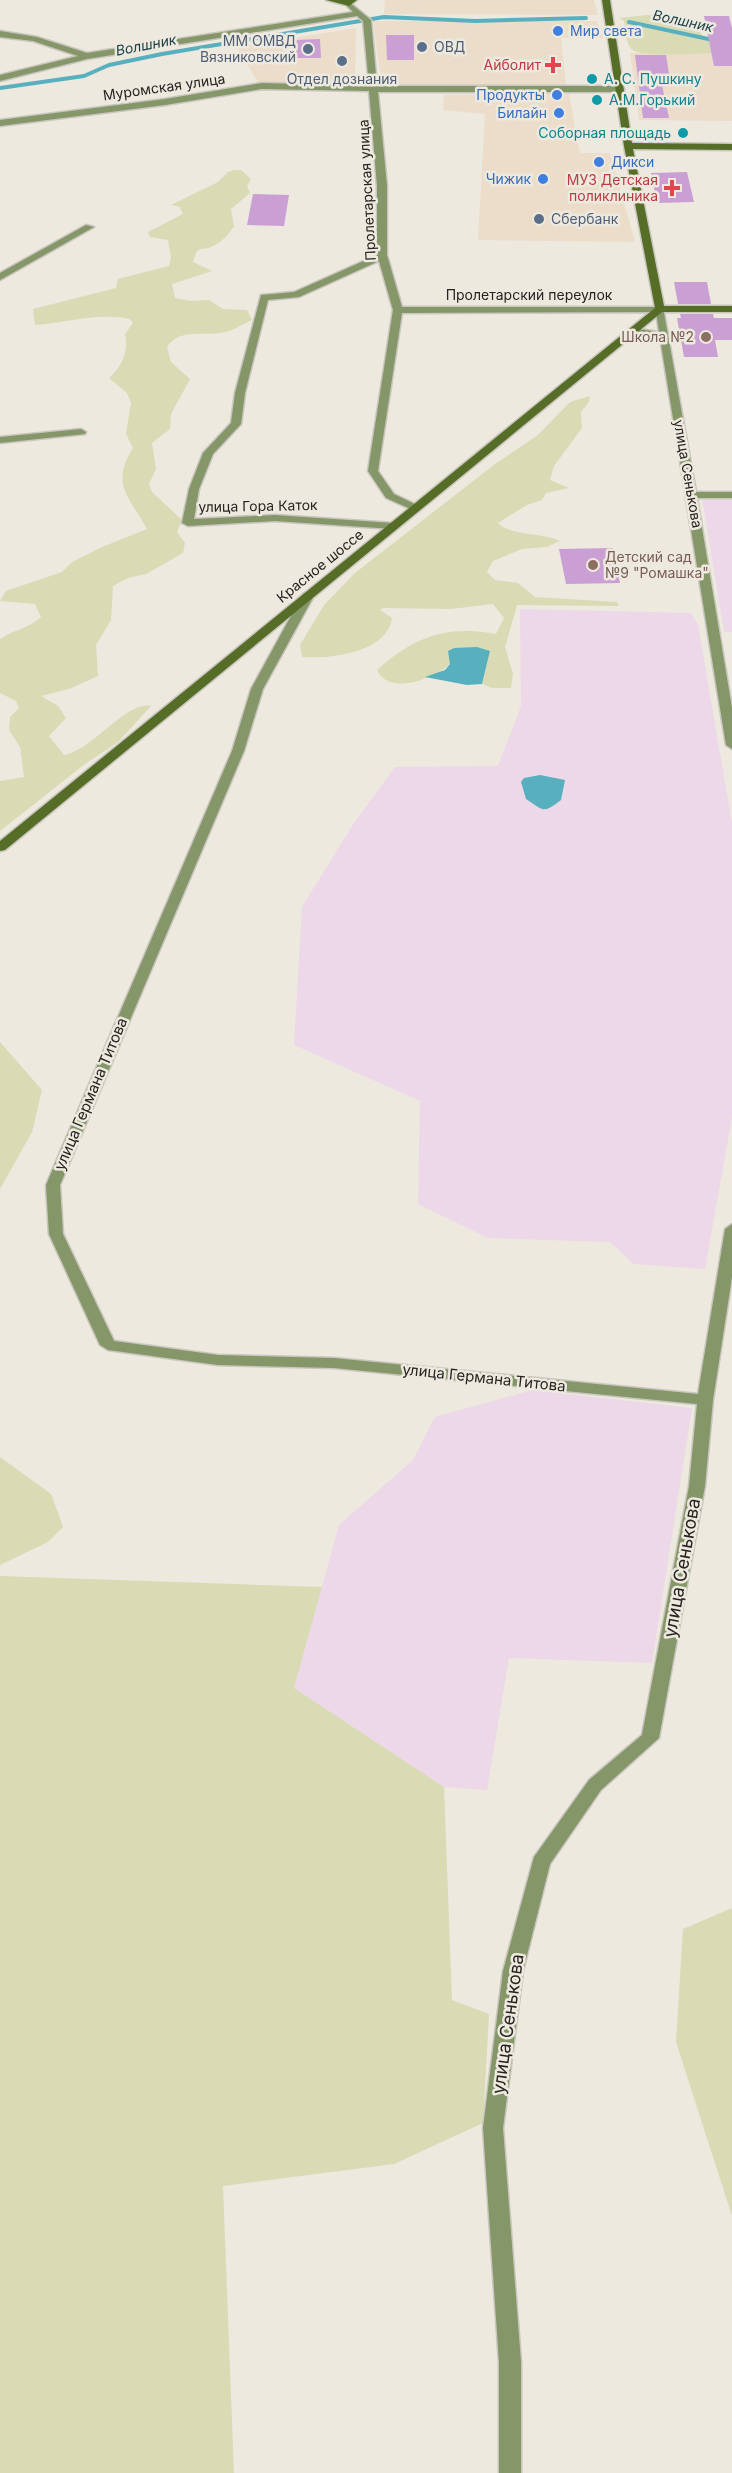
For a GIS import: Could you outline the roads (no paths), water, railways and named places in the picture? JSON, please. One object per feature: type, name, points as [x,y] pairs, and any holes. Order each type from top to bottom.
[{"type":"main road","points":[[330,0],[351,2]]},
{"type":"main road","points":[[606,0],[628,146],[660,309],[732,309]]},
{"type":"main road","points":[[628,146],[732,147]]},
{"type":"main road","name":"Красное шоссе","points":[[0,847],[660,309]]},
{"type":"street","points":[[351,2],[360,13]]},
{"type":"street","points":[[0,78],[87,56],[360,13]]},
{"type":"street","name":"Пролетарская улица","points":[[360,13],[367,20],[375,89],[382,186],[382,256],[398,310],[373,471],[390,496],[415,508]]},
{"type":"street","points":[[0,34],[34,39],[87,56]]},
{"type":"street","name":"Муромская улица","points":[[0,123],[165,102],[262,86],[375,89],[620,89]]},
{"type":"street","points":[[0,277],[89,226]]},
{"type":"street","name":"улица Гора Каток","points":[[382,256],[296,295],[264,297],[240,393],[236,424],[208,453],[194,489],[188,523],[275,518],[393,526]]},
{"type":"street","name":"Пролетарский переулок","points":[[398,310],[660,309]]},
{"type":"street","name":"улица Сенькова","points":[[660,309],[732,745]]},
{"type":"street","points":[[632,331],[664,336]]},
{"type":"street","points":[[0,440],[81,432]]},
{"type":"street","points":[[692,495],[732,495]]},
{"type":"street","name":"улица Германа Титова","points":[[309,594],[257,689],[237,751],[53,1185],[56,1234],[108,1345],[219,1360],[334,1363],[705,1400]]},
{"type":"street","name":"улица Сенькова","points":[[510,2473],[510,2362],[493,2128],[513,1971],[542,1862],[595,1785],[650,1738],[697,1486],[705,1400],[732,1229]]},
{"type":"water","points":[[477,647],[490,651],[482,684],[467,685],[425,677],[445,670],[450,664],[448,651],[454,648]]},
{"type":"water","points":[[540,775],[565,780],[561,800],[547,809],[540,808],[526,799],[521,782],[524,778]]},
{"type":"waterway","name":"Волшник","points":[[0,88],[84,76],[109,65],[162,54],[384,17],[475,21],[586,18]]},
{"type":"waterway","name":"Волшник","points":[[629,22],[732,44]]},
{"type":"place","name":"Мир света","points":[[558,31]]},
{"type":"place","name":"ОВД","points":[[422,47]]},
{"type":"place","name":"ММ ОМВД Вязниковский","points":[[308,49]]},
{"type":"place","name":"Отдел дознания","points":[[342,61]]},
{"type":"place","name":"Айболит","points":[[553,65]]},
{"type":"place","name":"А. С. Пушкину","points":[[592,79]]},
{"type":"place","name":"Продукты","points":[[557,95]]},
{"type":"place","name":"А.М.Горький","points":[[597,100]]},
{"type":"place","name":"Билайн","points":[[559,113]]},
{"type":"place","name":"Соборная площадь","points":[[683,133]]},
{"type":"place","name":"Дикси","points":[[599,162]]},
{"type":"place","name":"Чижик","points":[[543,179]]},
{"type":"place","name":"МУЗ Детская поликлиника","points":[[672,188]]},
{"type":"place","name":"Сбербанк","points":[[539,219]]},
{"type":"place","name":"Школа №2","points":[[706,337]]},
{"type":"place","name":"Детский сад №9 \"Ромашка\"","points":[[593,565]]}]
